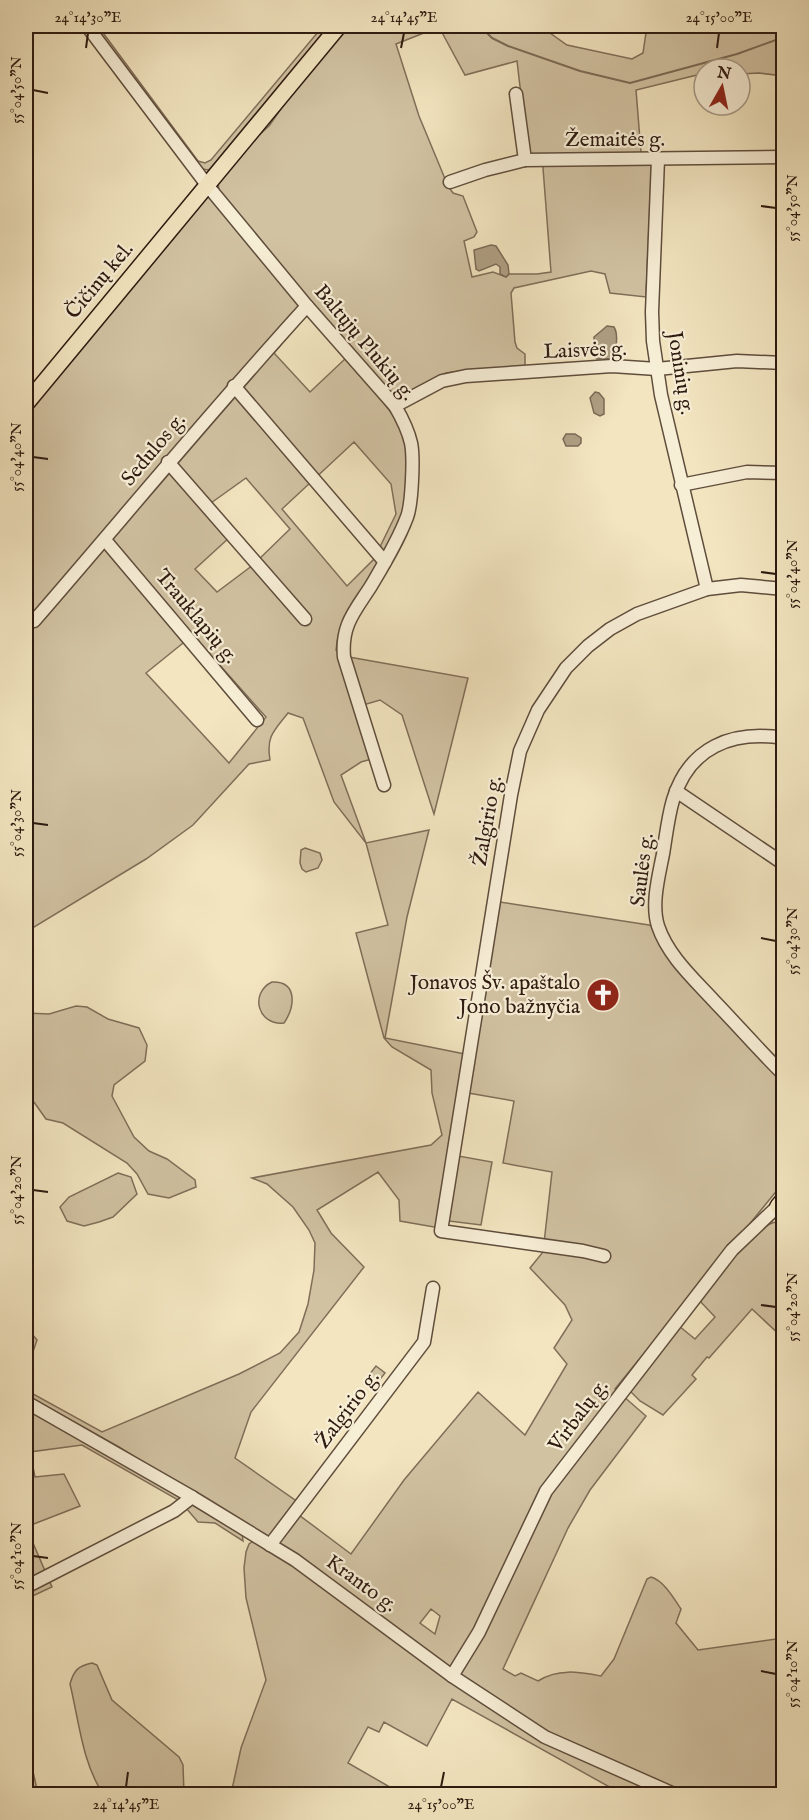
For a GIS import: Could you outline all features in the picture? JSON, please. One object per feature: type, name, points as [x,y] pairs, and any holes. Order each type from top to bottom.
[{"type":"main road","name":"Čičinų kel.","points":[[26,404],[339,26]]},
{"type":"street","name":"Baltųjų Plukių g.","points":[[87,26],[207,185],[307,306],[395,406],[404,421],[412,445],[411,502],[408,516],[385,562],[348,624],[343,643],[344,657],[384,785]]},
{"type":"street","points":[[516,94],[525,160]]},
{"type":"street","name":"Žemaitės g.","points":[[450,182],[525,160],[783,157]]},
{"type":"street","name":"Joninių g.","points":[[658,159],[652,312],[657,369],[681,485],[707,589]]},
{"type":"street","name":"Sedulos g.","points":[[34,621],[105,540],[168,462],[307,306]]},
{"type":"street","name":"Laisvės g.","points":[[395,406],[442,381],[466,376],[612,366],[657,369],[737,361],[783,363]]},
{"type":"street","points":[[234,386],[385,562]]},
{"type":"street","points":[[168,462],[305,619]]},
{"type":"street","points":[[681,485],[747,472],[783,474]]},
{"type":"street","name":"Trauklapių g.","points":[[105,540],[257,720]]},
{"type":"street","name":"Žalgirio g.","points":[[604,1257],[583,1251],[441,1231],[511,795],[525,741],[538,710],[566,668],[588,646],[610,629],[637,614],[707,589],[741,585],[783,590]]},
{"type":"street","name":"Saulės g.","points":[[783,738],[763,735],[744,736],[725,741],[695,759],[672,802],[656,897],[657,925],[676,960],[783,1075]]},
{"type":"street","points":[[676,791],[783,864]]},
{"type":"street","name":"Virbalų g.","points":[[452,1676],[479,1632],[546,1491],[732,1250],[782,1205]]},
{"type":"street","name":"Žalgirio g.","points":[[270,1545],[424,1342],[433,1288]]},
{"type":"street","name":"Kranto g.","points":[[26,1402],[192,1497],[270,1545],[344,1595],[452,1676],[545,1737],[674,1794]]},
{"type":"street","points":[[26,1587],[174,1511],[192,1497]]},
{"type":"shaded area","points":[[92,26],[98,26],[198,161],[205,163],[211,160],[323,26],[331,26],[214,167],[209,170],[202,169]]},
{"type":"shaded area","points":[[346,26],[540,26],[567,45],[632,59],[643,53],[647,26],[783,26],[783,76],[752,73],[752,57],[692,57],[692,76],[636,90],[641,152],[652,156],[646,297],[610,293],[605,274],[591,271],[514,288],[511,293],[515,342],[517,348],[525,354],[525,369],[474,369],[446,373],[396,398],[386,393],[219,190],[218,182],[248,145],[269,126],[292,93]],"holes":[[[439,27],[465,75],[517,61],[528,155],[542,155],[551,272],[509,274],[506,277],[493,272],[472,277],[464,241],[474,237],[477,232],[463,196],[453,193],[448,186],[419,116],[396,44]]]},
{"type":"shaded area","points":[[209,194],[308,313],[274,353],[310,392],[346,358],[391,412],[409,445],[408,482],[401,520],[338,636],[336,650],[349,657],[468,678],[434,814],[402,715],[380,700],[363,705],[379,757],[361,762],[341,775],[366,843],[334,802],[303,718],[288,713],[270,739],[270,760],[249,764],[193,825],[146,859],[26,932],[26,413],[204,195]],"holes":[[[354,442],[391,484],[396,514],[374,559],[347,586],[282,509]],[[246,478],[290,529],[253,565],[217,592],[195,569],[230,537],[204,508]],[[193,635],[266,717],[229,763],[146,673]]]},
{"type":"shaded area","points":[[491,245],[496,246],[508,265],[509,274],[506,277],[500,274],[500,267],[496,264],[479,271],[476,269],[474,250]]},
{"type":"shaded area","points":[[607,326],[614,327],[616,330],[615,352],[612,359],[597,359],[594,356],[594,337]]},
{"type":"shaded area","points":[[595,392],[604,399],[604,414],[600,416],[594,413],[590,398]]},
{"type":"shaded area","points":[[566,434],[575,434],[581,438],[581,443],[578,446],[566,446],[563,439]]},
{"type":"shaded area","points":[[429,830],[407,917],[385,1038],[475,1056],[500,902],[654,927],[783,1080],[783,1183],[615,1389],[646,1416],[590,1490],[568,1528],[503,1669],[515,1676],[521,1673],[538,1681],[561,1673],[577,1672],[601,1676],[614,1659],[647,1579],[651,1577],[656,1579],[668,1590],[681,1609],[676,1623],[698,1650],[783,1638],[783,1794],[622,1794],[452,1699],[427,1746],[384,1722],[379,1732],[368,1727],[348,1763],[402,1794],[231,1794],[241,1748],[266,1680],[246,1598],[244,1568],[246,1552],[249,1544],[255,1540],[295,1557],[119,1447],[26,1395],[26,1390],[102,1432],[239,1374],[280,1353],[299,1332],[308,1304],[314,1270],[315,1243],[293,1207],[267,1184],[252,1178],[431,1145],[442,1135],[432,1093],[431,1070],[392,1047],[384,1038],[356,933],[388,925],[366,843]],"holes":[[[468,1093],[514,1101],[503,1163],[552,1172],[543,1252],[530,1268],[565,1305],[572,1320],[554,1348],[567,1364],[525,1435],[478,1392],[404,1480],[351,1554],[299,1515],[305,1507],[235,1458],[251,1412],[364,1267],[331,1233],[317,1210],[378,1172],[399,1200],[400,1221],[434,1227],[441,1220],[481,1225],[492,1162],[458,1156]],[[431,1609],[440,1616],[435,1634],[420,1623]]]},
{"type":"shaded area","points":[[305,848],[320,853],[322,860],[318,868],[306,872],[300,863],[301,850]]},
{"type":"shaded area","points":[[272,982],[286,986],[292,996],[288,1017],[284,1023],[275,1023],[268,1019],[260,1008],[261,993]]},
{"type":"shaded area","points":[[76,1006],[87,1007],[108,1019],[139,1028],[147,1045],[145,1061],[114,1085],[112,1096],[134,1137],[149,1151],[167,1159],[195,1180],[196,1187],[169,1198],[148,1194],[137,1174],[127,1163],[63,1123],[46,1119],[26,1091],[26,1013],[49,1014]]},
{"type":"shaded area","points":[[118,1173],[131,1177],[137,1194],[113,1217],[84,1226],[67,1221],[60,1207],[69,1197]]},
{"type":"shaded area","points":[[776,1222],[783,1225],[783,1338],[752,1309],[709,1358],[707,1357],[692,1375],[696,1379],[663,1415],[640,1401],[630,1391],[679,1326],[695,1339],[715,1317],[698,1299],[745,1243],[756,1233]]},
{"type":"shaded area","points":[[26,1327],[37,1340],[26,1372]]},
{"type":"shaded area","points":[[376,1366],[385,1373],[374,1387],[365,1380]]},
{"type":"shaded area","points":[[26,1406],[242,1532],[243,1541],[215,1523],[198,1522],[180,1501],[82,1445],[30,1452],[35,1477],[64,1474],[80,1506],[26,1527]]},
{"type":"shaded area","points":[[26,1527],[52,1587],[26,1599]]},
{"type":"shaded area","points":[[92,1663],[97,1665],[112,1700],[179,1757],[183,1765],[184,1794],[103,1794],[90,1769],[70,1684],[77,1669]]},
{"type":"shaded area","points":[[26,1740],[38,1794],[26,1794]]},
{"type":"waterway","points":[[480,26],[492,38],[508,46],[580,71],[630,83],[737,54],[784,37]]},
{"type":"place","name":"Jonavos Šv. apaštalo Jono bažnyčia","points":[[603,995]]}]
